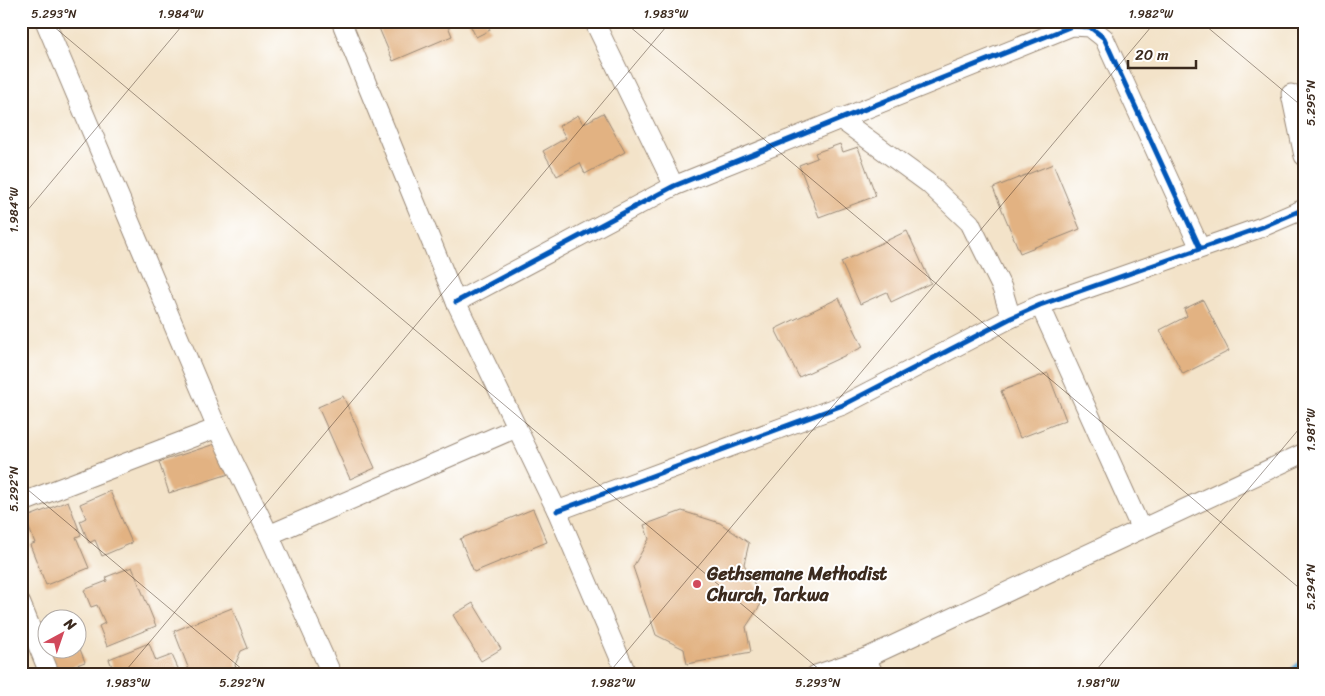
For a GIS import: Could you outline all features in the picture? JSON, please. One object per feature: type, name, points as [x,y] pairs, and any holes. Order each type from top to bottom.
[{"type":"street","points":[[44,21],[217,428],[269,535],[332,675]]},
{"type":"street","points":[[341,21],[456,302],[557,511],[627,675]]},
{"type":"street","points":[[594,21],[674,186]]},
{"type":"street","points":[[456,302],[674,186],[1072,26],[1090,27],[1104,38],[1200,248]]},
{"type":"street","points":[[1291,94],[1304,156]]},
{"type":"street","points":[[840,118],[928,183],[970,223],[1002,288],[1011,318]]},
{"type":"street","points":[[557,511],[843,405],[1011,318],[1040,306],[1262,227],[1304,209]]},
{"type":"street","points":[[1040,306],[1141,529]]},
{"type":"street","points":[[21,503],[217,428]]},
{"type":"street","points":[[269,535],[516,428]]},
{"type":"street","points":[[816,675],[870,666],[1141,529],[1304,453]]},
{"type":"street","points":[[21,604],[50,675]]},
{"type":"building","points":[[376,21],[446,21],[452,36],[393,61]]},
{"type":"building","points":[[468,21],[486,21],[490,30],[476,37]]},
{"type":"building","points":[[603,113],[625,152],[585,174],[580,163],[557,176],[543,151],[566,138],[559,126],[578,115],[583,124]]},
{"type":"building","points":[[840,144],[843,152],[858,147],[876,196],[819,217],[799,165],[817,158],[815,153]]},
{"type":"building","points":[[1053,164],[1080,229],[1020,253],[993,188]]},
{"type":"building","points":[[907,231],[931,283],[891,302],[887,292],[860,304],[841,262]]},
{"type":"building","points":[[839,298],[863,347],[799,377],[775,329]]},
{"type":"building","points":[[1203,300],[1229,351],[1183,374],[1160,330],[1187,316],[1184,309]]},
{"type":"building","points":[[1048,373],[1066,420],[1020,438],[1001,391]]},
{"type":"building","points":[[343,396],[375,468],[350,479],[318,407]]},
{"type":"building","points":[[218,443],[229,474],[169,493],[159,462]]},
{"type":"building","points":[[110,491],[132,543],[102,556],[95,540],[89,543],[80,521],[86,518],[80,504]]},
{"type":"building","points":[[68,501],[81,535],[76,537],[89,568],[46,585],[30,545],[35,543],[25,518]]},
{"type":"building","points":[[533,509],[547,542],[474,572],[460,539]]},
{"type":"building","name":"Gethsemane Methodist Church, Tarkwa","points":[[682,511],[720,523],[749,543],[744,564],[763,601],[746,627],[751,652],[687,664],[684,649],[656,635],[633,567],[649,539],[644,525]]},
{"type":"building","points":[[132,567],[156,626],[107,646],[99,626],[105,623],[97,605],[91,607],[84,590],[107,581],[106,577]]},
{"type":"building","points":[[473,603],[501,649],[481,661],[453,615]]},
{"type":"building","points":[[232,608],[248,648],[241,651],[235,665],[238,673],[234,675],[191,675],[174,631]]},
{"type":"building","points":[[149,643],[156,661],[172,655],[181,675],[115,675],[109,659]]},
{"type":"building","points":[[52,658],[83,658],[85,662],[58,672]]},
{"type":"waterway","points":[[1288,675],[1304,662]]},
{"type":"cycle path","points":[[456,302],[674,186],[1072,26],[1090,27],[1104,38],[1200,248]]},
{"type":"cycle path","points":[[557,511],[843,405],[1011,318],[1040,305],[1262,227],[1304,209]]},
{"type":"place","name":"Gethsemane Methodist Church, Tarkwa","points":[[697,584]]}]
